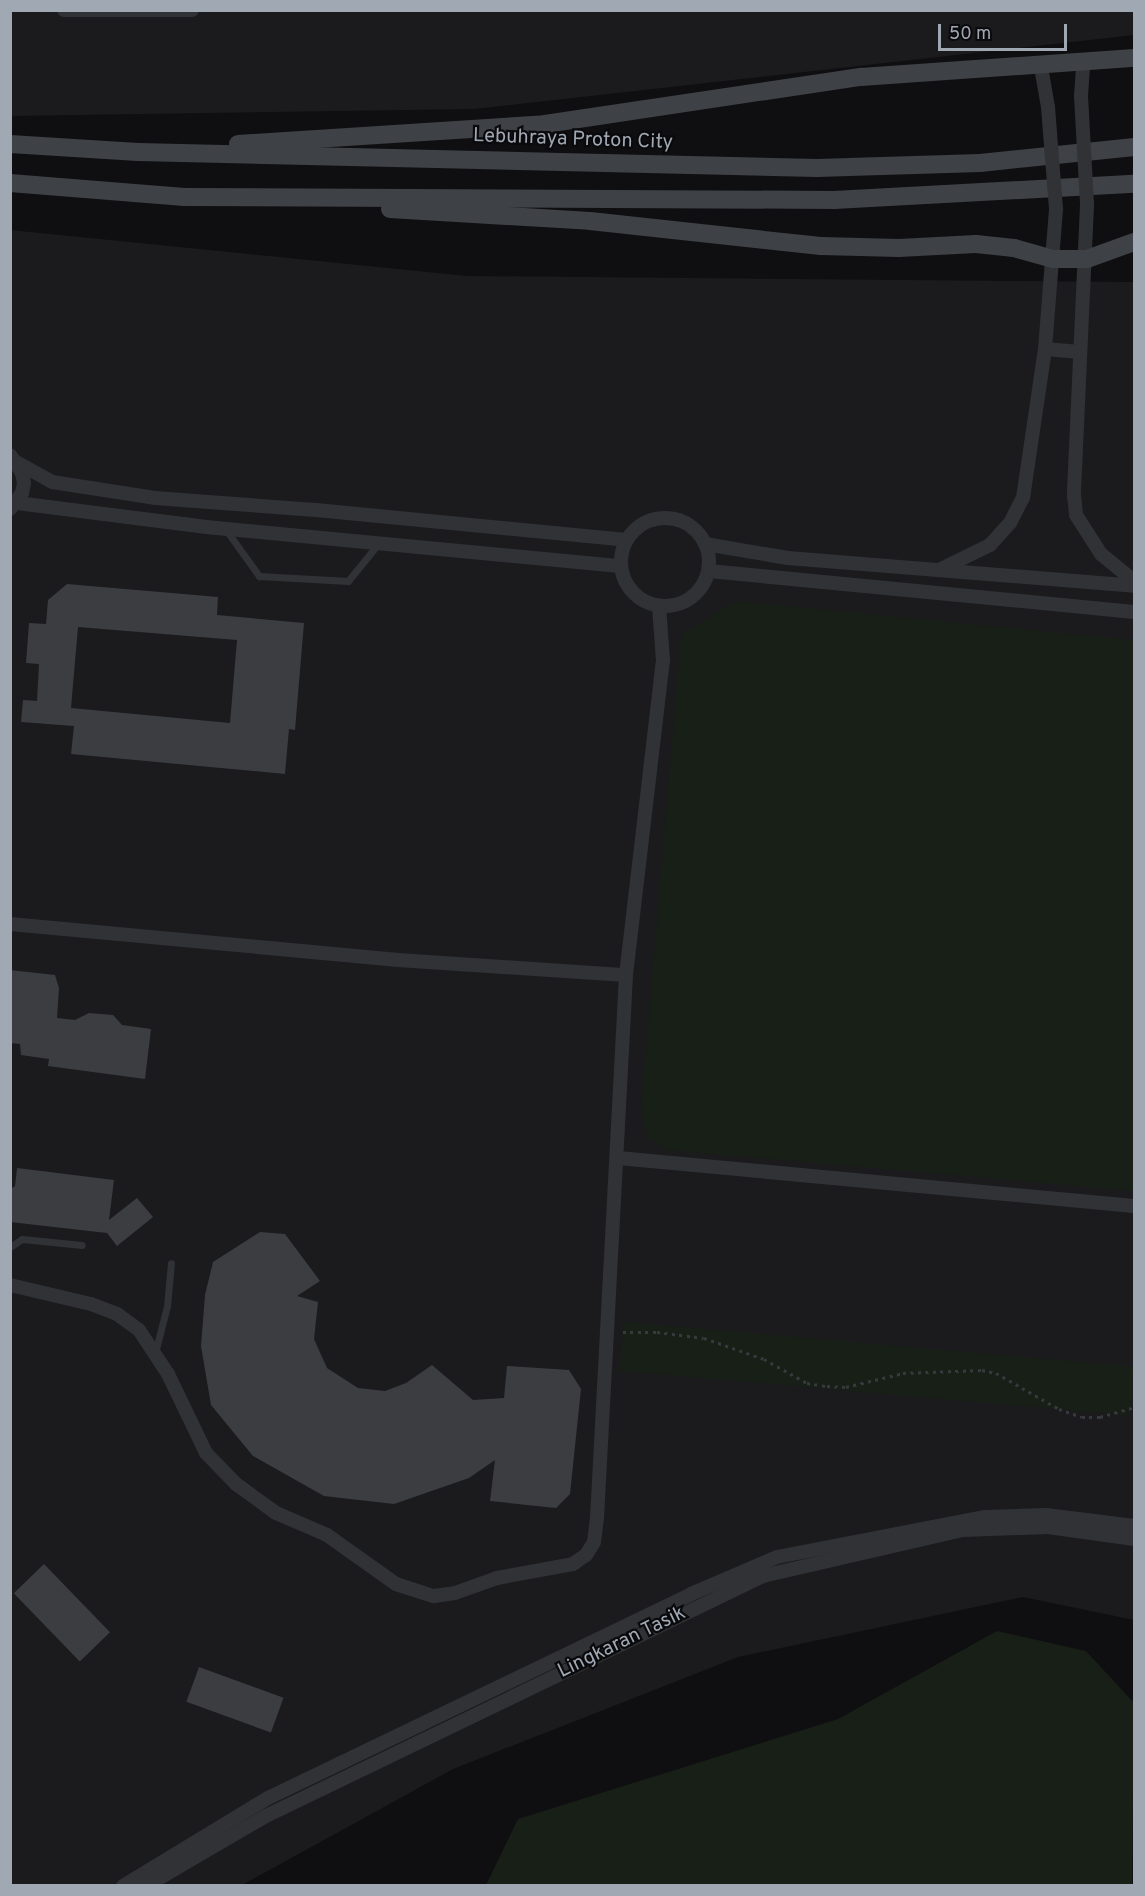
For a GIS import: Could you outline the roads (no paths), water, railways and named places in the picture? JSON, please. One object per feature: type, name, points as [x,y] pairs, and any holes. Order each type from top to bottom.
[{"type":"main road","points":[[138,152],[545,124],[861,77],[1041,67],[1134,58]]},
{"type":"main road","name":"Lebuhraya Proton City","points":[[10,144],[138,152],[817,168],[980,163],[1134,147]]},
{"type":"main road","points":[[10,183],[184,197],[590,221],[711,237],[821,246],[899,248],[976,244],[1014,248],[1053,260],[1087,259],[1134,242]]},
{"type":"main road","points":[[184,197],[834,200],[1134,184]]},
{"type":"street","points":[[64,10],[192,10]]},
{"type":"street","points":[[1083,64],[1081,96],[1087,205],[1087,259],[1080,352],[1074,495],[1077,515],[1101,554],[1134,581]]},
{"type":"street","points":[[939,570],[990,545],[1010,523],[1023,498],[1045,349],[1056,207],[1048,106],[1041,67]]},
{"type":"street","points":[[1045,349],[1080,352]]},
{"type":"street","points":[[14,459],[24,483],[14,506],[226,529],[620,566]]},
{"type":"street","points":[[14,459],[52,482],[155,498],[316,510],[627,540]]},
{"type":"street","points":[[667,518],[690,526],[705,544],[709,571],[696,594],[685,602],[659,607],[633,593],[620,566],[627,540],[644,523],[667,518]]},
{"type":"street","points":[[705,544],[788,558],[1134,586]]},
{"type":"street","points":[[709,571],[1134,612]]},
{"type":"street","points":[[10,1285],[64,1295],[117,1314],[139,1330],[155,1353],[206,1453],[236,1484],[276,1513],[327,1535],[396,1584],[434,1596],[534,1570],[573,1564],[586,1555],[594,1542],[597,1518],[626,975],[663,660],[659,607]]},
{"type":"street","points":[[10,924],[398,960],[626,975]]},
{"type":"street","points":[[618,1158],[1134,1206]]},
{"type":"street","points":[[123,1886],[268,1798],[691,1594],[777,1557],[985,1516],[1046,1515],[1134,1526]]},
{"type":"street","name":"Lingkaran Tasik","points":[[146,1886],[266,1816],[763,1576],[963,1530],[1048,1527],[1134,1539]]},
{"type":"lane","points":[[226,529],[259,576],[348,581],[380,542]]},
{"type":"lane","points":[[10,1247],[22,1239],[82,1245]]},
{"type":"lane","points":[[155,1353],[167,1306],[171,1263]]}]
